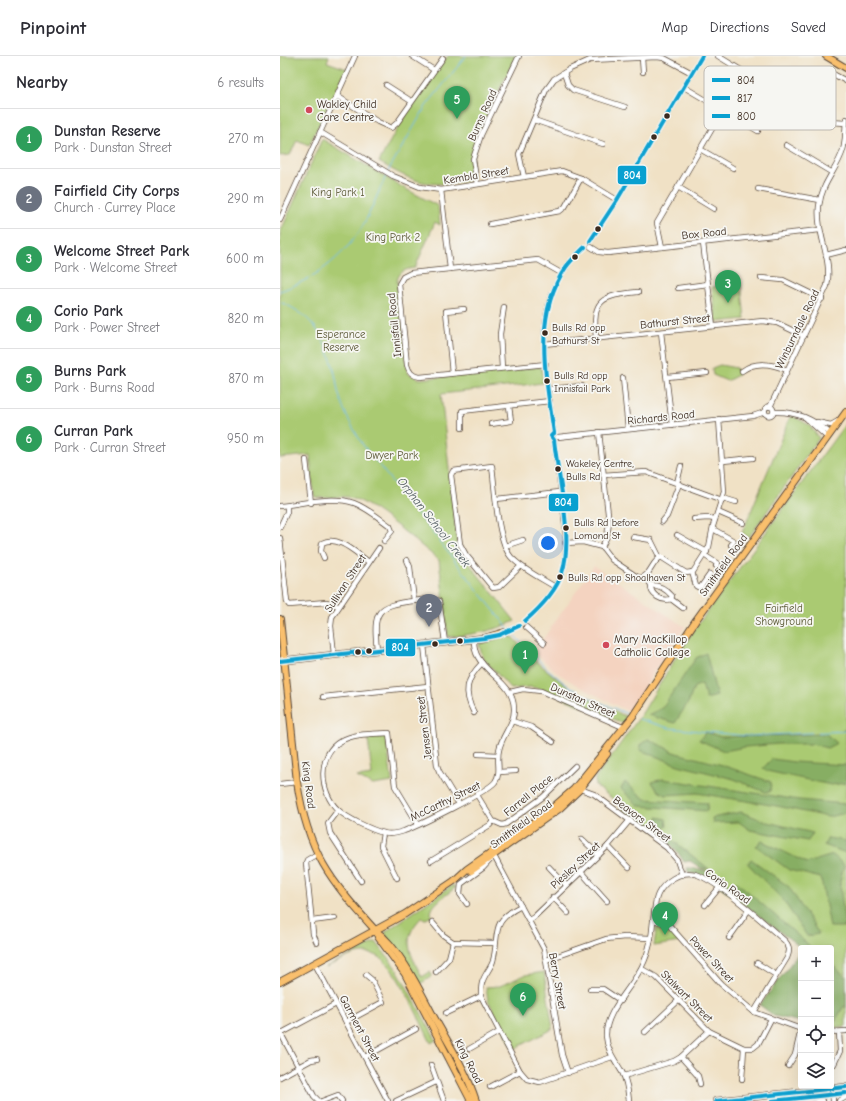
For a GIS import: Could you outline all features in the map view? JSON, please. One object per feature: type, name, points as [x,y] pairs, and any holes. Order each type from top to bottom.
[{"type":"main road","points":[[826,56],[846,68]]},
{"type":"main road","name":"Smithfield Road","points":[[459,881],[465,871],[544,815],[574,789],[625,728],[696,620],[846,412]]},
{"type":"main road","name":"King Road","points":[[280,619],[282,660],[297,782],[305,824],[317,854],[336,886],[376,931],[382,935],[408,968],[467,1077],[476,1101]]},
{"type":"main road","points":[[282,660],[474,640],[505,632]]},
{"type":"main road","name":"Smithfield Road","points":[[280,982],[376,931],[459,881],[552,815],[580,789],[620,734]]},
{"type":"main road","points":[[544,815],[554,810],[576,790],[580,789],[580,786],[596,762]]},
{"type":"main road","points":[[465,871],[490,856],[494,856],[495,852],[516,834]]},
{"type":"main road","name":"King Road","points":[[376,931],[378,937],[405,974],[471,1101]]},
{"type":"main road","points":[[834,1088],[846,1087]]},
{"type":"main road","points":[[716,1101],[823,1089]]},
{"type":"street","points":[[280,220],[355,56]]},
{"type":"street","points":[[412,56],[434,70]]},
{"type":"street","name":"Burns Road","points":[[477,184],[473,158],[481,135],[519,56]]},
{"type":"street","points":[[519,626],[520,621],[525,621],[539,609],[555,587],[565,563],[565,543],[555,437],[544,344],[544,326],[548,301],[561,273],[575,255],[585,247],[586,242],[590,241],[617,200],[702,56]]},
{"type":"street","points":[[718,56],[734,66]]},
{"type":"street","points":[[337,96],[378,122],[391,128],[397,123],[411,101],[443,58]]},
{"type":"street","points":[[524,177],[519,154],[546,90],[554,79],[590,60],[616,58],[664,58],[692,73]]},
{"type":"street","points":[[642,58],[643,72]]},
{"type":"street","points":[[564,73],[568,85],[573,90],[625,107]]},
{"type":"street","points":[[836,76],[846,81]]},
{"type":"street","points":[[386,85],[411,101]]},
{"type":"street","points":[[684,87],[704,99]]},
{"type":"street","name":"Winburndale Road","points":[[770,407],[822,299],[828,278],[826,256],[820,230],[820,200],[831,172],[843,149],[846,134],[846,119]]},
{"type":"street","points":[[534,120],[603,144]]},
{"type":"street","points":[[836,122],[846,123]]},
{"type":"street","points":[[662,247],[658,223],[711,130]]},
{"type":"street","name":"Kembla Street","points":[[320,132],[393,176],[420,188],[441,190],[562,171],[581,178],[617,200]]},
{"type":"street","points":[[786,145],[831,172]]},
{"type":"street","points":[[700,149],[733,168]]},
{"type":"street","points":[[490,224],[560,211],[565,207],[581,178]]},
{"type":"street","points":[[678,188],[714,209]]},
{"type":"street","points":[[441,190],[450,269]]},
{"type":"street","points":[[758,190],[820,200]]},
{"type":"street","name":"Box Road","points":[[585,247],[591,247],[599,252],[608,253],[820,230]]},
{"type":"street","points":[[590,241],[591,247]]},
{"type":"street","points":[[703,243],[712,326]]},
{"type":"street","points":[[826,256],[846,250]]},
{"type":"street","name":"Innisfail Road","points":[[546,364],[420,377],[414,375],[408,370],[399,284],[403,276],[406,274],[538,260],[561,273]]},
{"type":"street","points":[[760,278],[782,280],[822,299]]},
{"type":"street","points":[[678,288],[708,284]]},
{"type":"street","points":[[596,338],[594,316],[602,301],[613,295],[638,292]]},
{"type":"street","points":[[502,368],[500,334],[504,307]]},
{"type":"street","points":[[452,374],[446,311],[464,309]]},
{"type":"street","name":"Bathurst Street","points":[[544,344],[770,321],[804,336]]},
{"type":"street","points":[[661,332],[672,425]]},
{"type":"street","points":[[742,371],[752,366],[768,364],[787,370]]},
{"type":"street","points":[[666,377],[707,373]]},
{"type":"street","points":[[623,378],[628,429]]},
{"type":"street","points":[[549,390],[582,386]]},
{"type":"street","points":[[462,428],[462,411],[550,401]]},
{"type":"street","points":[[491,424],[511,421],[509,406]]},
{"type":"street","points":[[765,412],[766,408],[770,407],[774,412]]},
{"type":"street","name":"Richards Road","points":[[555,437],[753,416],[765,412],[770,416],[774,412],[791,412],[828,425],[840,420]]},
{"type":"street","name":"Richards Road","points":[[806,418],[829,435]]},
{"type":"street","points":[[660,558],[663,558],[686,573],[692,572],[706,554],[722,499],[724,484],[718,420]]},
{"type":"street","name":"Richards Road","points":[[813,421],[829,435]]},
{"type":"street","points":[[599,432],[609,526],[607,536],[602,547]]},
{"type":"street","points":[[723,461],[752,458]]},
{"type":"street","points":[[306,460],[311,503]]},
{"type":"street","points":[[521,566],[499,587],[494,588],[490,586],[466,555],[458,538],[451,475],[453,472],[492,466],[496,499],[505,546],[512,557],[521,566],[555,587]]},
{"type":"street","points":[[662,522],[667,516],[678,483],[681,466]]},
{"type":"street","points":[[603,475],[642,471],[722,499],[736,502]]},
{"type":"street","points":[[496,499],[560,492]]},
{"type":"street","points":[[280,506],[339,500],[352,502],[363,507],[391,528],[392,531],[384,541]]},
{"type":"street","points":[[280,527],[287,506]]},
{"type":"street","points":[[718,512],[743,523]]},
{"type":"street","points":[[694,519],[716,519]]},
{"type":"street","points":[[713,529],[734,541]]},
{"type":"street","points":[[677,535],[706,554],[718,564],[716,566]]},
{"type":"street","points":[[633,537],[647,538],[657,551],[660,558]]},
{"type":"street","points":[[280,538],[287,602],[289,605],[327,602],[338,606]]},
{"type":"street","points":[[505,546],[523,540]]},
{"type":"street","points":[[324,558],[321,551],[322,543],[336,541],[342,543],[369,562]]},
{"type":"street","points":[[565,543],[583,542],[602,547],[612,560],[637,577],[646,576],[660,558]]},
{"type":"street","name":"Sullivan Street","points":[[334,654],[331,626],[332,617],[338,606],[379,548]]},
{"type":"street","points":[[407,560],[410,567],[414,601]]},
{"type":"street","points":[[692,572],[696,586],[700,588],[710,574]]},
{"type":"street","points":[[646,576],[654,594],[664,600],[671,600],[683,608]]},
{"type":"street","points":[[650,585],[659,586],[670,593],[672,596],[671,600]]},
{"type":"street","points":[[377,649],[374,625],[381,611],[390,604],[414,601],[434,599],[439,601],[445,642]]},
{"type":"street","points":[[525,621],[526,627],[544,643]]},
{"type":"street","points":[[505,632],[519,626],[522,628],[526,627]]},
{"type":"street","points":[[474,640],[476,654],[482,663],[510,692],[514,706],[512,721],[501,742],[498,755],[499,772],[516,770]]},
{"type":"street","name":"Jensen Street","points":[[424,645],[437,765],[439,771],[459,804]]},
{"type":"street","points":[[474,713],[470,705],[468,682],[473,672],[482,663]]},
{"type":"street","points":[[323,697],[428,686]]},
{"type":"street","name":"Dunstan Street","points":[[510,692],[529,688],[541,691],[625,728]]},
{"type":"street","points":[[512,721],[531,727],[553,742]]},
{"type":"street","points":[[397,878],[381,846],[383,833],[347,817],[338,810],[328,796],[323,774],[326,761],[333,747],[347,738],[389,733],[395,786],[418,824]]},
{"type":"street","points":[[478,754],[498,755]]},
{"type":"street","name":"Farrell Place","points":[[477,795],[493,821],[502,824],[511,822],[543,797],[575,766]]},
{"type":"street","name":"McCarthy Street","points":[[383,833],[395,833],[418,824],[489,789],[494,783],[499,772]]},
{"type":"street","points":[[280,784],[297,782]]},
{"type":"street","name":"Beavors Street","points":[[580,789],[594,794],[672,852],[679,864],[682,875]]},
{"type":"street","points":[[338,810],[328,823],[330,833],[361,881]]},
{"type":"street","name":"Piesley Street","points":[[529,920],[599,855],[630,820]]},
{"type":"street","points":[[431,861],[490,825],[493,821]]},
{"type":"street","points":[[582,839],[599,855]]},
{"type":"street","points":[[608,846],[629,868]]},
{"type":"street","points":[[317,854],[307,860],[306,863],[313,934],[317,943]]},
{"type":"street","name":"Berry Street","points":[[494,856],[542,945],[546,960],[562,1055],[568,1073]]},
{"type":"street","points":[[549,867],[566,885]]},
{"type":"street","points":[[581,872],[607,901]]},
{"type":"street","name":"Corio Road","points":[[682,875],[696,874],[718,888],[789,946],[789,952],[754,1012]]},
{"type":"street","points":[[629,1101],[624,1076],[612,1057],[606,1041],[606,1029],[611,1014],[642,969],[651,938],[656,902],[660,890],[673,878],[682,875]]},
{"type":"street","points":[[459,881],[460,894],[467,904]]},
{"type":"street","points":[[705,905],[718,888]]},
{"type":"street","points":[[554,897],[568,913]]},
{"type":"street","points":[[521,906],[507,914],[501,922],[496,934],[493,961],[482,983],[481,996],[520,1071],[527,1079],[536,1082],[547,1080],[612,1057]]},
{"type":"street","points":[[729,938],[748,911]]},
{"type":"street","points":[[312,921],[335,918]]},
{"type":"street","name":"Power Street","points":[[654,920],[669,925],[721,984],[754,1012],[798,1028]]},
{"type":"street","points":[[432,922],[443,935],[453,942],[495,943]]},
{"type":"street","points":[[546,960],[606,939],[625,937],[651,938]]},
{"type":"street","points":[[436,972],[449,958],[453,942]]},
{"type":"street","points":[[757,963],[776,975]]},
{"type":"street","name":"Garment Street","points":[[315,964],[388,1101]]},
{"type":"street","name":"Stalwart Street","points":[[642,969],[656,977],[709,1031],[744,1048]]},
{"type":"street","points":[[346,1022],[383,1002],[372,980],[366,975]]},
{"type":"street","points":[[590,990],[603,989],[621,1001]]},
{"type":"street","points":[[446,1013],[481,996]]},
{"type":"street","points":[[645,1032],[679,1000]]},
{"type":"street","points":[[319,1101],[314,1096],[280,1034],[336,1004]]},
{"type":"street","points":[[742,1079],[744,1048],[753,1048],[758,1044],[771,1019]]},
{"type":"street","points":[[365,1057],[416,1029]]},
{"type":"street","points":[[624,1076],[666,1064],[681,1057],[709,1031]]},
{"type":"street","points":[[834,1032],[846,1031]]},
{"type":"street","points":[[469,1048],[499,1032]]},
{"type":"street","points":[[834,1064],[840,1051],[838,1032]]},
{"type":"street","points":[[788,1066],[795,1055],[798,1042]]},
{"type":"street","points":[[681,1057],[698,1076],[700,1084]]},
{"type":"street","points":[[280,1077],[298,1067],[318,1059]]},
{"type":"street","points":[[430,1065],[444,1101]]},
{"type":"street","points":[[490,1087],[520,1071]]},
{"type":"street","points":[[396,1101],[436,1082]]},
{"type":"street","points":[[832,1089],[833,1101]]},
{"type":"street","points":[[322,1101],[338,1095],[342,1101]]},
{"type":"street","points":[[839,1101],[846,1097]]},
{"type":"street","points":[[791,1101],[815,1099],[822,1101]]},
{"type":"shaded area","name":"Mary MacKillop Catholic College","points":[[594,566],[685,627],[657,667],[630,712],[578,686],[559,674],[534,652]]},
{"type":"green space","points":[[280,56],[329,56],[327,62],[347,69],[309,145],[297,140],[290,155],[280,156]]},
{"type":"green space","points":[[448,56],[516,56],[486,117],[480,133],[472,165],[472,179],[462,182],[432,184],[414,180],[379,162],[410,107]]},
{"type":"green space","points":[[322,139],[404,188],[438,206],[440,225],[435,222],[415,268],[403,271],[399,275],[397,281],[408,373],[420,379],[539,367],[542,369],[543,383],[441,394],[457,543],[463,556],[515,621],[507,625],[483,632],[448,637],[439,560],[382,515],[358,500],[349,497],[318,498],[314,496],[310,455],[280,458],[280,233]]},
{"type":"green space","points":[[741,283],[745,319],[716,322],[712,287]]},
{"type":"green space","points":[[720,365],[736,368],[738,375],[727,381],[713,375],[712,368]]},
{"type":"green space","points":[[791,415],[809,425],[819,438],[749,537],[742,533]]},
{"type":"green space","name":"Fairfield Showground","points":[[846,423],[846,729],[841,731],[846,730],[846,977],[834,968],[834,945],[802,945],[596,786],[595,779],[641,715],[686,641]]},
{"type":"green space","points":[[510,635],[537,662],[570,689],[629,718],[625,724],[538,688],[530,687],[511,689],[483,658],[479,644]]},
{"type":"green space","points":[[706,653],[717,696],[706,699],[702,684],[694,687],[689,701],[675,723],[648,715],[662,708],[696,658]]},
{"type":"green space","points":[[706,732],[721,737],[826,734],[837,743],[827,748],[812,744],[778,744],[745,747],[724,751],[699,740]]},
{"type":"green space","points":[[386,736],[392,782],[373,785],[357,777],[372,775],[368,738]]},
{"type":"green space","points":[[648,739],[676,753],[719,764],[771,782],[770,792],[765,792],[734,779],[678,765],[640,750],[640,745]]},
{"type":"green space","points":[[772,759],[794,762],[846,765],[846,783],[831,785],[767,771],[763,768]]},
{"type":"green space","points":[[663,779],[799,800],[846,804],[846,813],[828,817],[777,806],[697,793],[665,795],[657,790],[652,782]]},
{"type":"green space","points":[[625,782],[645,799],[708,803],[707,811],[639,806],[621,789]]},
{"type":"green space","points":[[623,805],[653,828],[659,823],[657,817],[666,819],[667,826],[661,831],[709,869],[701,868],[690,861],[684,862],[671,845],[663,838],[619,807]]},
{"type":"green space","points":[[741,812],[767,822],[813,833],[808,841],[750,830],[739,822],[713,823],[712,818]]},
{"type":"green space","points":[[828,838],[846,841],[846,853],[824,845]]},
{"type":"green space","points":[[762,841],[807,863],[833,855],[844,865],[840,882],[845,927],[830,927],[821,878],[789,870],[756,846]]},
{"type":"green space","points":[[751,859],[789,887],[819,934],[807,936],[783,900],[748,864]]},
{"type":"green space","points":[[687,868],[699,869],[715,875],[730,885],[737,882],[809,945],[798,945],[710,879],[688,872]]},
{"type":"green space","points":[[453,885],[455,888],[439,900],[432,908],[432,916],[426,919],[421,918],[411,933],[409,940],[411,954],[418,969],[422,977],[430,972],[432,976],[419,985],[386,937],[385,932]]},
{"type":"green space","points":[[657,924],[669,928],[680,942],[654,946]]},
{"type":"green space","points":[[376,942],[398,971],[436,1040],[431,1043],[398,979],[381,958],[371,954],[361,953],[350,956],[326,967]]},
{"type":"green space","points":[[798,954],[798,1021],[774,1016],[760,1005]]},
{"type":"green space","points":[[834,967],[846,977],[846,1008],[844,1006],[835,1021]]},
{"type":"green space","points":[[544,972],[553,1029],[514,1049],[488,1000],[486,987],[500,986],[525,975]]},
{"type":"green space","points":[[834,979],[846,989],[846,1026],[834,1028]]},
{"type":"waterway","points":[[388,171],[426,106],[466,56]]},
{"type":"waterway","points":[[280,291],[304,281],[326,267],[345,249],[361,229],[387,174]]},
{"type":"waterway","name":"Orphan School Creek","points":[[280,302],[302,314],[317,330],[328,350],[344,410],[363,445],[508,628]]},
{"type":"waterway","name":"Orphan School Creek","points":[[511,632],[543,664],[570,687],[586,696],[627,714]]},
{"type":"waterway","name":"Orphan School Creek","points":[[639,719],[669,728],[748,736],[846,731]]},
{"type":"transit line","name":"804","points":[[590,241],[617,200],[702,56]]},
{"type":"transit line","name":"804","points":[[554,433],[545,369],[545,327],[555,286],[566,267],[585,247]]},
{"type":"transit line","name":"804","points":[[525,621],[542,605],[556,587],[562,573],[565,559],[566,525],[554,440],[551,436],[554,433]]},
{"type":"transit line","name":"804","points":[[280,661],[484,638],[499,635],[519,626]]},
{"type":"transit line","name":"800","points":[[716,1101],[846,1087]]},
{"type":"transit line","name":"817","points":[[772,1101],[846,1093]]},
{"type":"place","name":"Wakley Child Care Centre","points":[[309,110]]},
{"type":"place","name":"Burns Park","points":[[457,119]]},
{"type":"place","name":"Welcome Street Park","points":[[728,303]]},
{"type":"place","name":"Bulls Rd opp Bathurst St","points":[[545,333]]},
{"type":"place","name":"Bulls Rd opp Innisfail Park","points":[[547,381]]},
{"type":"place","name":"Wakeley Centre, Bulls Rd","points":[[558,469]]},
{"type":"place","name":"Bulls Rd before Lomond St","points":[[566,528]]},
{"type":"place","name":"Bulls Rd opp Shoalhaven St","points":[[560,577]]},
{"type":"place","name":"Fairfield City Corps","points":[[429,627]]},
{"type":"place","name":"Mary MacKillop Catholic College","points":[[606,645]]},
{"type":"place","name":"Dunstan Reserve","points":[[525,674]]},
{"type":"place","name":"Corio Park","points":[[665,935]]},
{"type":"place","name":"Curran Park","points":[[523,1016]]},
{"type":"park label","name":"King Park 1","points":[[338,192]]},
{"type":"park label","name":"King Park 2","points":[[393,237]]},
{"type":"park label","name":"Esperance Reserve","points":[[341,340]]},
{"type":"park label","name":"Dwyer Park","points":[[392,455]]}]
